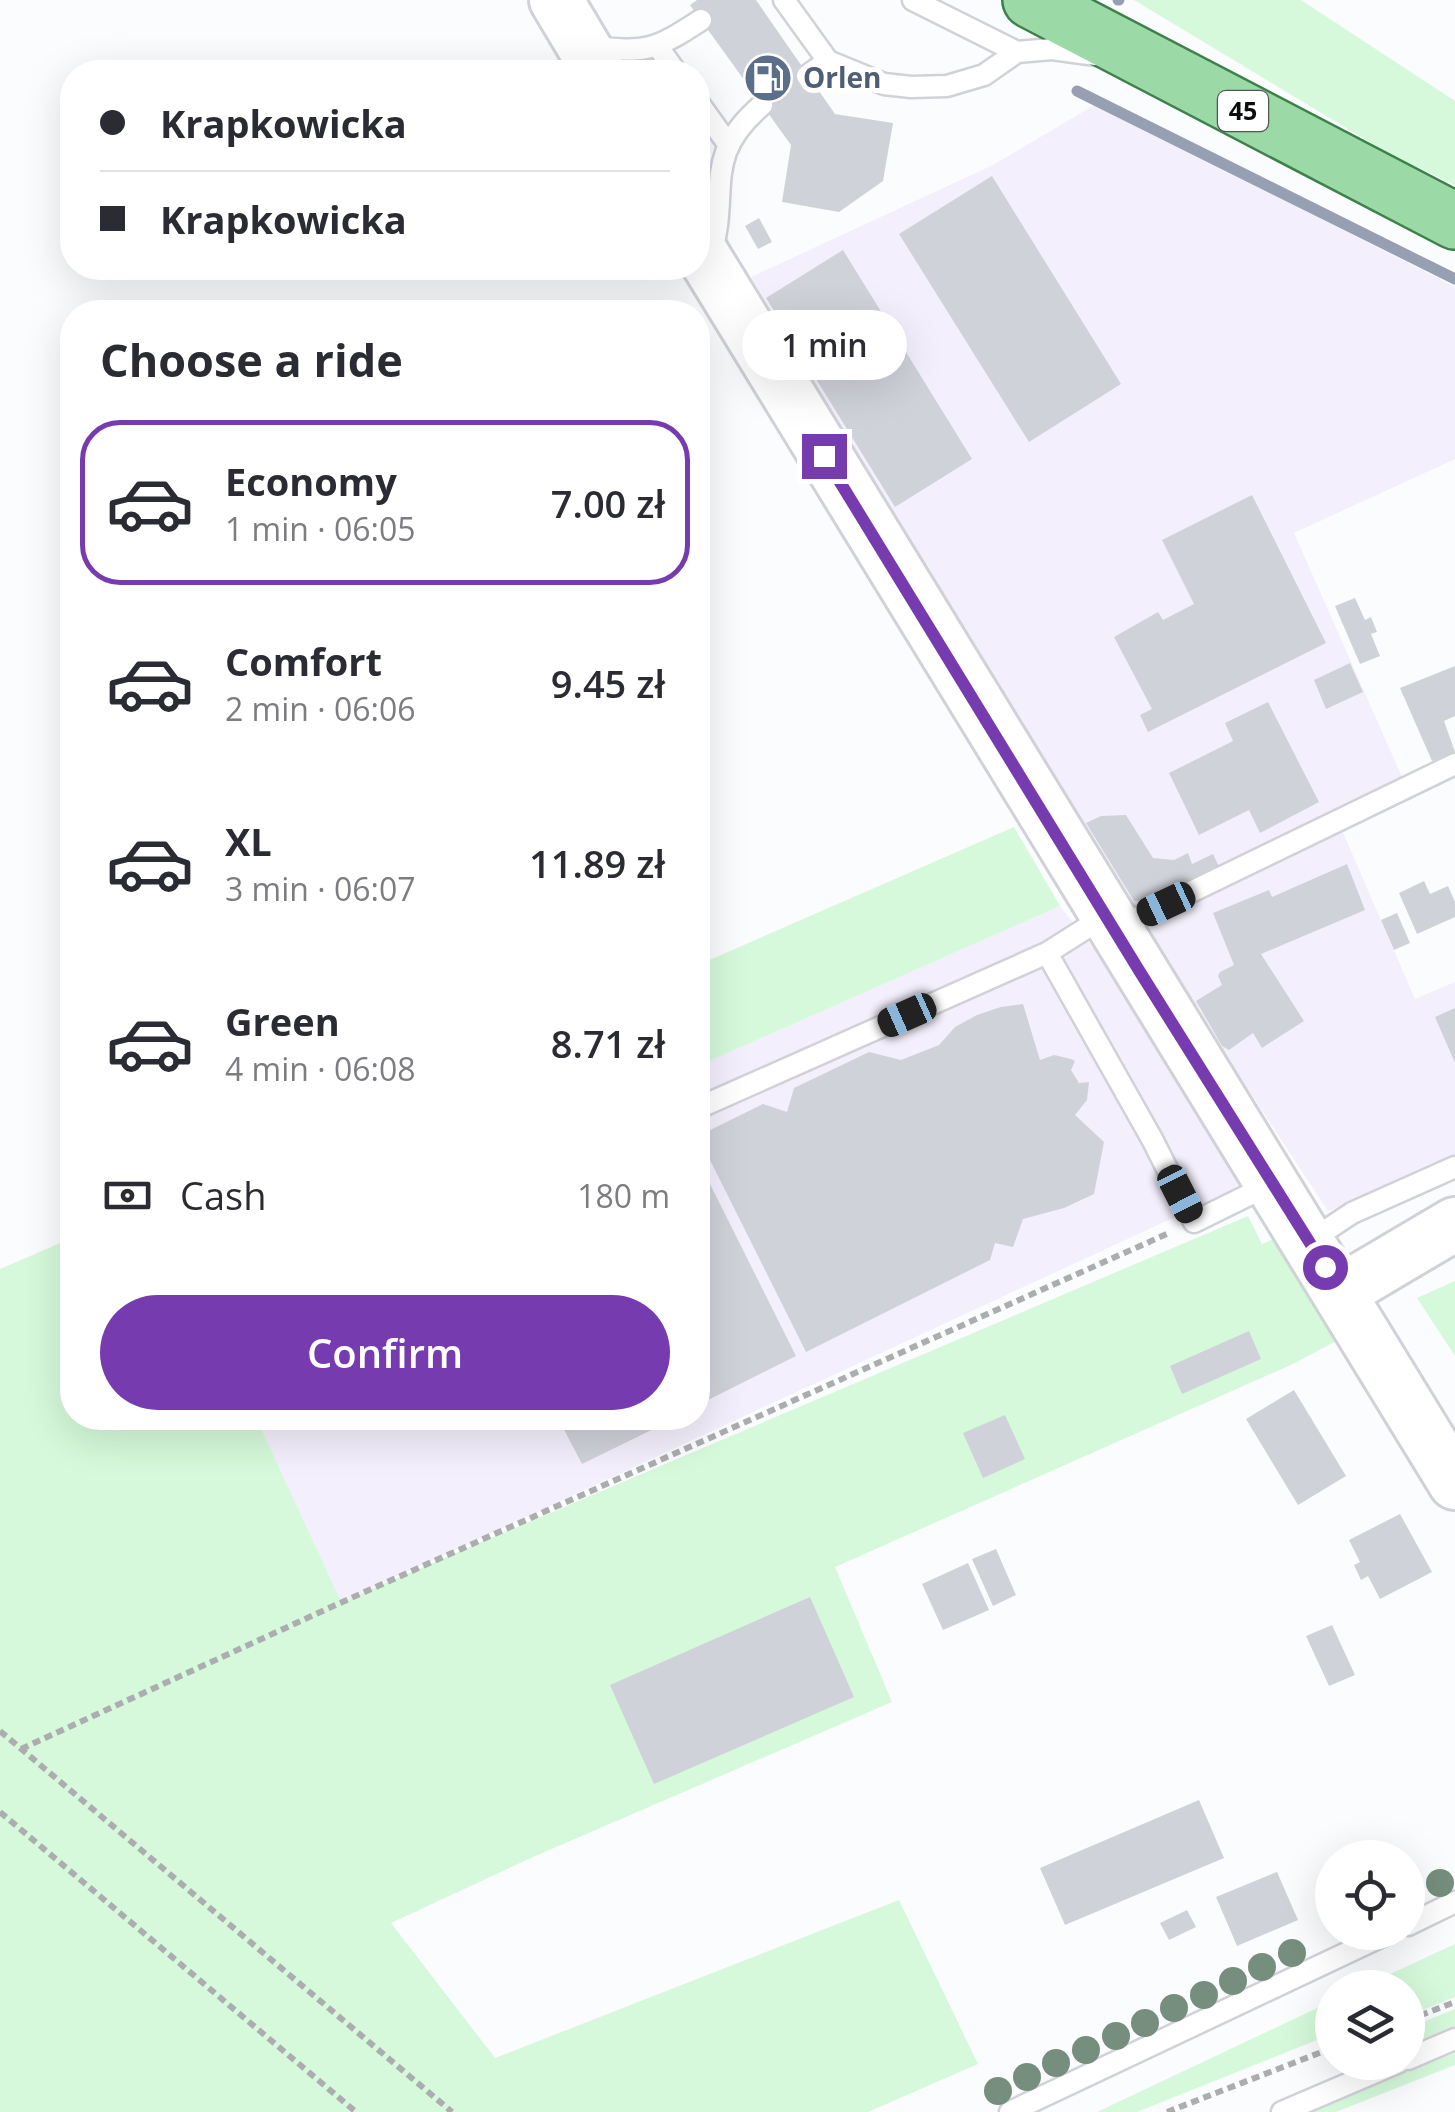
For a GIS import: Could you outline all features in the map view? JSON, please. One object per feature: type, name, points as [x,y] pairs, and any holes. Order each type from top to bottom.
[{"type":"main road","name":"45","points":[[1031,0],[1455,221]]},
{"type":"street","points":[[556,0],[591,58]]},
{"type":"street","points":[[710,267],[1455,1483]]},
{"type":"street","points":[[1340,1292],[1455,1224]]},
{"type":"lane","points":[[784,0],[828,61],[884,84],[947,86],[984,74],[1017,52],[1052,49],[1106,56],[1184,80]]},
{"type":"lane","points":[[913,0],[1017,52]]},
{"type":"lane","points":[[591,58],[658,47],[701,20]]},
{"type":"lane","points":[[658,47],[667,60]]},
{"type":"lane","points":[[807,76],[828,61]]},
{"type":"lane","points":[[710,247],[714,242],[720,167],[728,144],[742,122],[762,105]]},
{"type":"lane","points":[[710,119],[728,144]]},
{"type":"lane","points":[[710,1103],[1046,953],[1088,927],[1133,920],[1455,764]]},
{"type":"lane","points":[[1046,953],[1152,1138],[1194,1222],[1273,1183]]},
{"type":"lane","points":[[1309,1242],[1352,1213],[1455,1168]]},
{"type":"lane","points":[[1425,1917],[1455,1902]]},
{"type":"lane","points":[[1010,2112],[1353,1950]]},
{"type":"lane","points":[[1425,2052],[1455,2039]]},
{"type":"lane","points":[[1282,2112],[1357,2080]]},
{"type":"path","points":[[21,1749],[340,1602],[1194,1222]]},
{"type":"path","points":[[0,1731],[452,2112]]},
{"type":"path","points":[[0,1812],[356,2112]]},
{"type":"path","points":[[1425,2013],[1455,2002]]},
{"type":"path","points":[[1167,2112],[1315,2055]]},
{"type":"shaded area","points":[[1096,104],[1455,287],[1455,459],[1294,533],[1410,795],[1341,828],[1415,999],[1455,982],[1455,1155],[1328,1211],[1131,911],[751,277],[993,165]]},
{"type":"shaded area","points":[[1060,906],[1098,954],[1240,1187],[340,1603],[261,1430],[710,1430],[710,1061]]},
{"type":"green space","points":[[1134,0],[1301,0],[1455,101],[1455,185],[1391,155]]},
{"type":"green space","points":[[1014,827],[1060,906],[710,1061],[710,960]]},
{"type":"green space","points":[[1248,1216],[1262,1244],[1283,1235],[1342,1338],[1293,1364],[835,1567],[892,1702],[533,1857],[391,1923],[495,2058],[899,1900],[978,2064],[868,2112],[0,2112],[0,1269],[60,1243],[60,1430],[262,1430],[341,1602]]},
{"type":"green space","points":[[1455,1281],[1455,1356],[1417,1298]]},
{"type":"green space","points":[[1455,1944],[1455,1997],[1425,2009],[1425,1970],[1399,1970]]},
{"type":"green space","points":[[1315,2009],[1315,2041],[1137,2112],[1097,2112]]},
{"type":"green space","points":[[1455,2009],[1455,2026],[1425,2038],[1425,2021]]},
{"type":"green space","points":[[1455,2053],[1455,2065],[1425,2077],[1425,2065]]},
{"type":"green space","points":[[1387,2080],[1417,2080],[1336,2112],[1307,2112]]},
{"type":"building","points":[[697,0],[756,0],[835,114],[893,123],[883,181],[839,212],[782,202],[791,145],[690,5]]},
{"type":"building","points":[[992,176],[1121,384],[1029,442],[899,234]]},
{"type":"building","points":[[759,218],[772,242],[758,249],[745,226]]},
{"type":"building","points":[[843,250],[972,459],[895,507],[766,298]]},
{"type":"building","points":[[1252,495],[1326,643],[1148,732],[1140,715],[1152,709],[1114,637],[1158,612],[1163,620],[1194,604],[1162,540]]},
{"type":"building","points":[[1355,598],[1365,620],[1371,617],[1377,632],[1371,634],[1380,656],[1360,664],[1335,606]]},
{"type":"building","points":[[1350,663],[1363,692],[1326,709],[1314,680]]},
{"type":"building","points":[[1455,666],[1455,716],[1444,721],[1455,752],[1432,761],[1400,688]]},
{"type":"building","points":[[1268,702],[1319,802],[1260,833],[1249,810],[1199,835],[1169,773],[1233,741],[1225,723]]},
{"type":"building","points":[[1126,815],[1153,858],[1174,860],[1188,853],[1192,864],[1213,854],[1221,871],[1158,900],[1134,901],[1086,823],[1101,816]]},
{"type":"building","points":[[1347,864],[1365,910],[1261,954],[1304,1021],[1262,1048],[1253,1033],[1229,1050],[1222,1046],[1196,1001],[1222,985],[1220,972],[1234,965],[1213,913],[1269,890],[1272,897]]},
{"type":"building","points":[[1424,881],[1430,894],[1448,886],[1455,902],[1455,917],[1417,934],[1399,893]]},
{"type":"building","points":[[1397,913],[1410,943],[1394,950],[1381,920]]},
{"type":"building","points":[[1023,1004],[1040,1060],[1054,1055],[1071,1059],[1075,1061],[1071,1070],[1079,1083],[1089,1082],[1087,1100],[1075,1115],[1104,1142],[1094,1194],[1064,1208],[1023,1219],[1013,1247],[995,1243],[990,1260],[806,1352],[710,1160],[710,1130],[763,1104],[787,1112],[794,1088],[869,1052],[901,1060],[939,1045],[955,1027],[1001,1007]]},
{"type":"building","points":[[1455,1008],[1455,1063],[1435,1017]]},
{"type":"building","points":[[710,1184],[796,1356],[710,1399]]},
{"type":"building","points":[[1249,1331],[1261,1359],[1182,1394],[1170,1366]]},
{"type":"building","points":[[1294,1390],[1346,1476],[1298,1505],[1246,1419]]},
{"type":"building","points":[[1005,1415],[1025,1459],[983,1478],[963,1433]]},
{"type":"building","points":[[564,1430],[651,1430],[582,1464]]},
{"type":"building","points":[[1400,1514],[1432,1572],[1380,1599],[1368,1576],[1361,1580],[1354,1565],[1360,1562],[1349,1540]]},
{"type":"building","points":[[996,1549],[1016,1595],[993,1606],[972,1559]]},
{"type":"building","points":[[968,1563],[989,1610],[943,1630],[922,1584]]},
{"type":"building","points":[[810,1597],[854,1697],[654,1784],[610,1685]]},
{"type":"building","points":[[1332,1625],[1355,1675],[1329,1686],[1306,1636]]},
{"type":"building","points":[[1199,1800],[1224,1858],[1065,1925],[1040,1868]]},
{"type":"building","points":[[1277,1872],[1298,1920],[1237,1946],[1216,1897]]},
{"type":"building","points":[[1187,1910],[1196,1927],[1169,1940],[1160,1923]]},
{"type":"waterway","points":[[1077,91],[1455,279]]},
{"type":"place","name":"Orlen","points":[[768,78]]},
{"type":"route","points":[[824,456],[1325,1267]]}]
